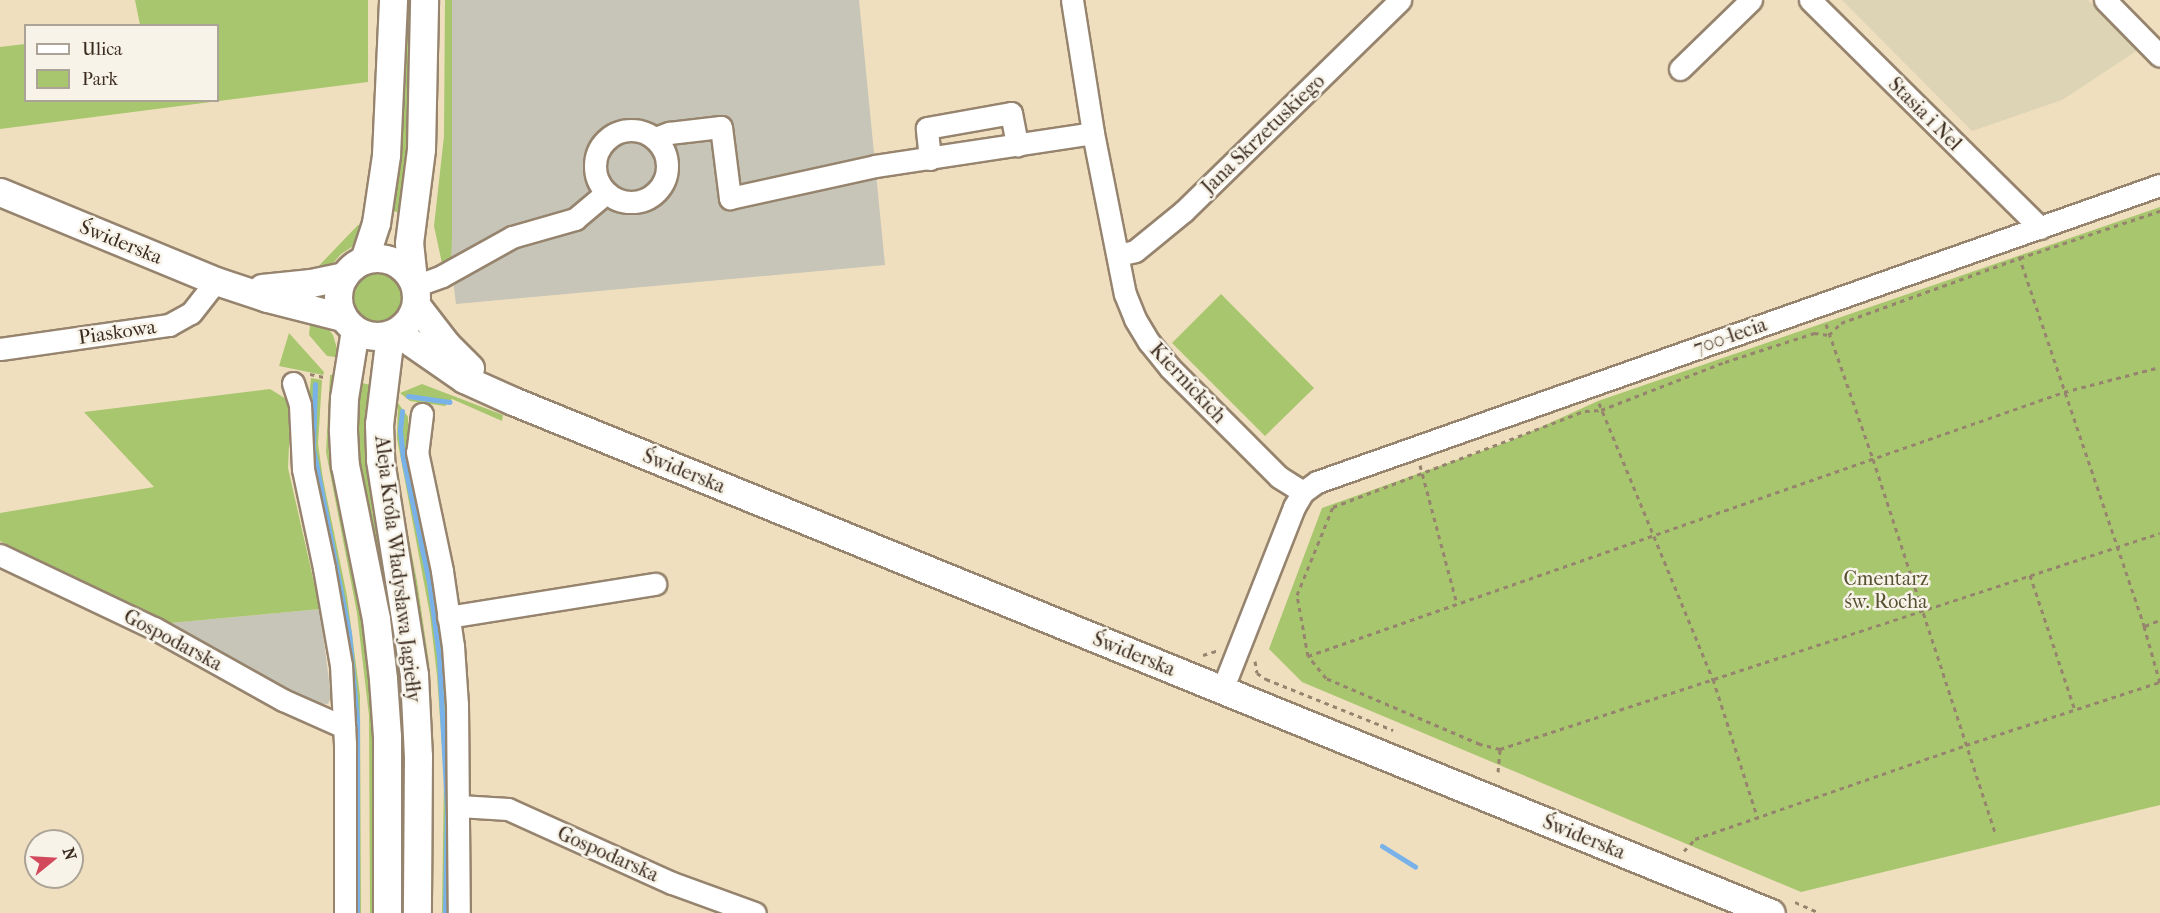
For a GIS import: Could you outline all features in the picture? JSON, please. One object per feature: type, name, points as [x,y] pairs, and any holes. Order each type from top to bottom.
[{"type":"main road","points":[[393,0],[386,154],[376,223],[354,268],[337,296],[349,323],[372,336],[393,333],[406,324],[414,290],[409,243],[421,149],[424,0]]},
{"type":"main road","name":"Świderska","points":[[0,192],[216,280],[349,323]]},
{"type":"main road","points":[[354,268],[378,258],[392,261],[404,268],[414,290]]},
{"type":"main road","name":"Świderska","points":[[243,289],[302,284],[354,268]]},
{"type":"main road","name":"Świderska","points":[[414,290],[446,344],[497,393]]},
{"type":"main road","name":"Aleja Króla Władysława Jagiełły","points":[[349,323],[343,431],[345,465],[376,619],[383,679],[387,736],[387,913]]},
{"type":"main road","name":"Świderska","points":[[393,333],[464,379],[1222,690],[1739,907],[1783,908]]},
{"type":"main road","name":"Aleja Króla Władysława Jagiełły","points":[[393,333],[379,424],[380,460],[410,639],[414,686],[418,756],[417,913]]},
{"type":"street","name":"Kiernickich","points":[[1072,0],[1093,133],[1125,294],[1149,342],[1170,368],[1279,477],[1304,492]]},
{"type":"street","name":"Jana Skrzetuskiego","points":[[1118,255],[1135,251],[1184,211],[1400,0]]},
{"type":"street","points":[[1680,69],[1751,0]]},
{"type":"street","name":"Stasia i Nel","points":[[1810,0],[2040,228]]},
{"type":"street","points":[[2105,0],[2160,56]]},
{"type":"street","points":[[930,159],[927,128],[1011,113],[1017,145]]},
{"type":"street","points":[[654,138],[666,158],[667,170],[658,191],[638,202],[627,203],[606,193],[598,183],[595,158],[604,142],[619,132],[632,130],[654,138],[669,133],[722,127],[730,198],[875,166],[1093,133]]},
{"type":"street","name":"700-lecia","points":[[1304,492],[1317,482],[1415,446],[2160,185]]},
{"type":"street","points":[[414,290],[512,237],[575,219],[606,193]]},
{"type":"street","name":"Piaskowa","points":[[0,349],[169,325],[191,313],[216,280]]},
{"type":"street","points":[[293,383],[300,405],[303,469],[341,665],[344,727],[345,913]]},
{"type":"street","points":[[423,414],[417,452],[448,617],[458,704],[459,913]]},
{"type":"street","points":[[1222,690],[1285,528],[1304,492]]},
{"type":"street","name":"Gospodarska","points":[[0,555],[154,628],[283,700],[344,727]]},
{"type":"street","points":[[448,617],[655,584]]},
{"type":"street","name":"Gospodarska","points":[[459,806],[508,808],[672,883],[755,913]]},
{"type":"path","points":[[1829,335],[1841,323],[2019,258],[2160,211]]},
{"type":"path","points":[[1684,851],[1695,838],[1758,819],[1966,745],[2160,683],[2144,626],[2013,237]]},
{"type":"path","points":[[1829,335],[1814,333],[1725,362],[1601,410],[1585,411],[1333,507],[1297,595],[1308,656],[1326,678],[1480,744],[1500,749],[2160,533]]},
{"type":"path","points":[[1829,335],[1873,459],[1995,832]]},
{"type":"path","points":[[1308,656],[2064,392],[2160,367]]},
{"type":"path","points":[[1601,410],[1713,679],[1758,819]]},
{"type":"path","points":[[1415,446],[1456,604]]},
{"type":"path","points":[[2030,575],[2075,710]]},
{"type":"path","points":[[2144,626],[2160,620]]},
{"type":"path","points":[[1199,654],[1205,656],[1217,650],[1224,635],[1252,652],[1249,663],[1253,678]]},
{"type":"path","points":[[1213,657],[1220,653],[1227,642],[1256,647],[1257,674],[1393,730]]},
{"type":"path","points":[[1197,659],[1206,661]]},
{"type":"path","points":[[1261,683],[1269,687]]},
{"type":"path","points":[[1291,696],[1367,726],[1384,726]]},
{"type":"path","points":[[1498,772],[1500,749]]},
{"type":"path","points":[[1783,908],[1819,912]]},
{"type":"shaded area","points":[[452,0],[859,0],[885,265],[456,304],[451,265]]},
{"type":"shaded area","points":[[1842,0],[2088,0],[2138,50],[2062,100],[1972,131]]},
{"type":"shaded area","points":[[320,609],[331,697],[328,704],[308,703],[226,658],[170,623]]},
{"type":"green space","points":[[135,0],[368,0],[368,82],[219,101],[219,24],[140,24]]},
{"type":"green space","points":[[404,0],[412,0],[411,124],[401,213],[393,211],[403,137]]},
{"type":"green space","points":[[434,0],[438,0],[437,149],[427,217],[423,217]]},
{"type":"green space","points":[[445,0],[452,0],[452,235],[451,265],[443,268],[434,226],[444,136]]},
{"type":"green space","points":[[24,44],[24,102],[211,102],[0,129],[0,47]]},
{"type":"green space","name":"Cmentarz św. Rocha","points":[[2160,207],[2160,805],[1801,892],[1302,682],[1269,649],[1322,508],[1510,441],[1598,401]]},
{"type":"green space","points":[[358,225],[362,225],[361,241],[341,254],[329,268],[312,273]]},
{"type":"green space","points":[[378,271],[388,273],[397,279],[403,288],[405,298],[403,308],[397,317],[388,323],[378,325],[368,323],[359,317],[353,308],[351,298],[353,288],[359,279],[368,273]]},
{"type":"green space","points":[[1221,294],[1314,388],[1265,436],[1172,343]]},
{"type":"green space","points":[[311,316],[321,319],[333,335],[338,352],[335,357],[327,356],[309,335]]},
{"type":"green space","points":[[289,333],[324,372],[323,375],[279,366]]},
{"type":"green space","points":[[330,375],[335,375],[328,433],[369,660],[375,742],[374,913],[370,913],[369,716],[357,613],[326,452]]},
{"type":"green space","points":[[311,378],[322,380],[318,444],[347,596],[360,696],[361,913],[351,913],[353,840],[315,496],[309,399]]},
{"type":"green space","points":[[357,382],[371,385],[369,440],[372,510],[382,553],[401,677],[405,728],[404,913],[398,913],[355,457]]},
{"type":"green space","points":[[422,384],[503,415],[502,421],[452,399],[445,406],[410,401],[400,393]]},
{"type":"green space","points":[[270,389],[291,402],[288,468],[320,609],[170,623],[71,578],[0,541],[0,513],[154,487],[84,412]]},
{"type":"green space","points":[[398,403],[408,417],[408,441],[430,562],[448,681],[451,913],[442,913],[444,774],[437,676],[430,615],[397,438]]},
{"type":"green space","points":[[390,443],[417,581],[429,663],[434,768],[433,913],[429,913],[424,650]]},
{"type":"waterway","points":[[315,384],[313,448],[349,633],[357,720],[357,913]]},
{"type":"waterway","points":[[408,396],[450,402]]},
{"type":"waterway","points":[[402,411],[400,430],[403,458],[429,582],[439,657],[447,809],[445,913]]},
{"type":"waterway","points":[[1382,846],[1415,867]]}]
